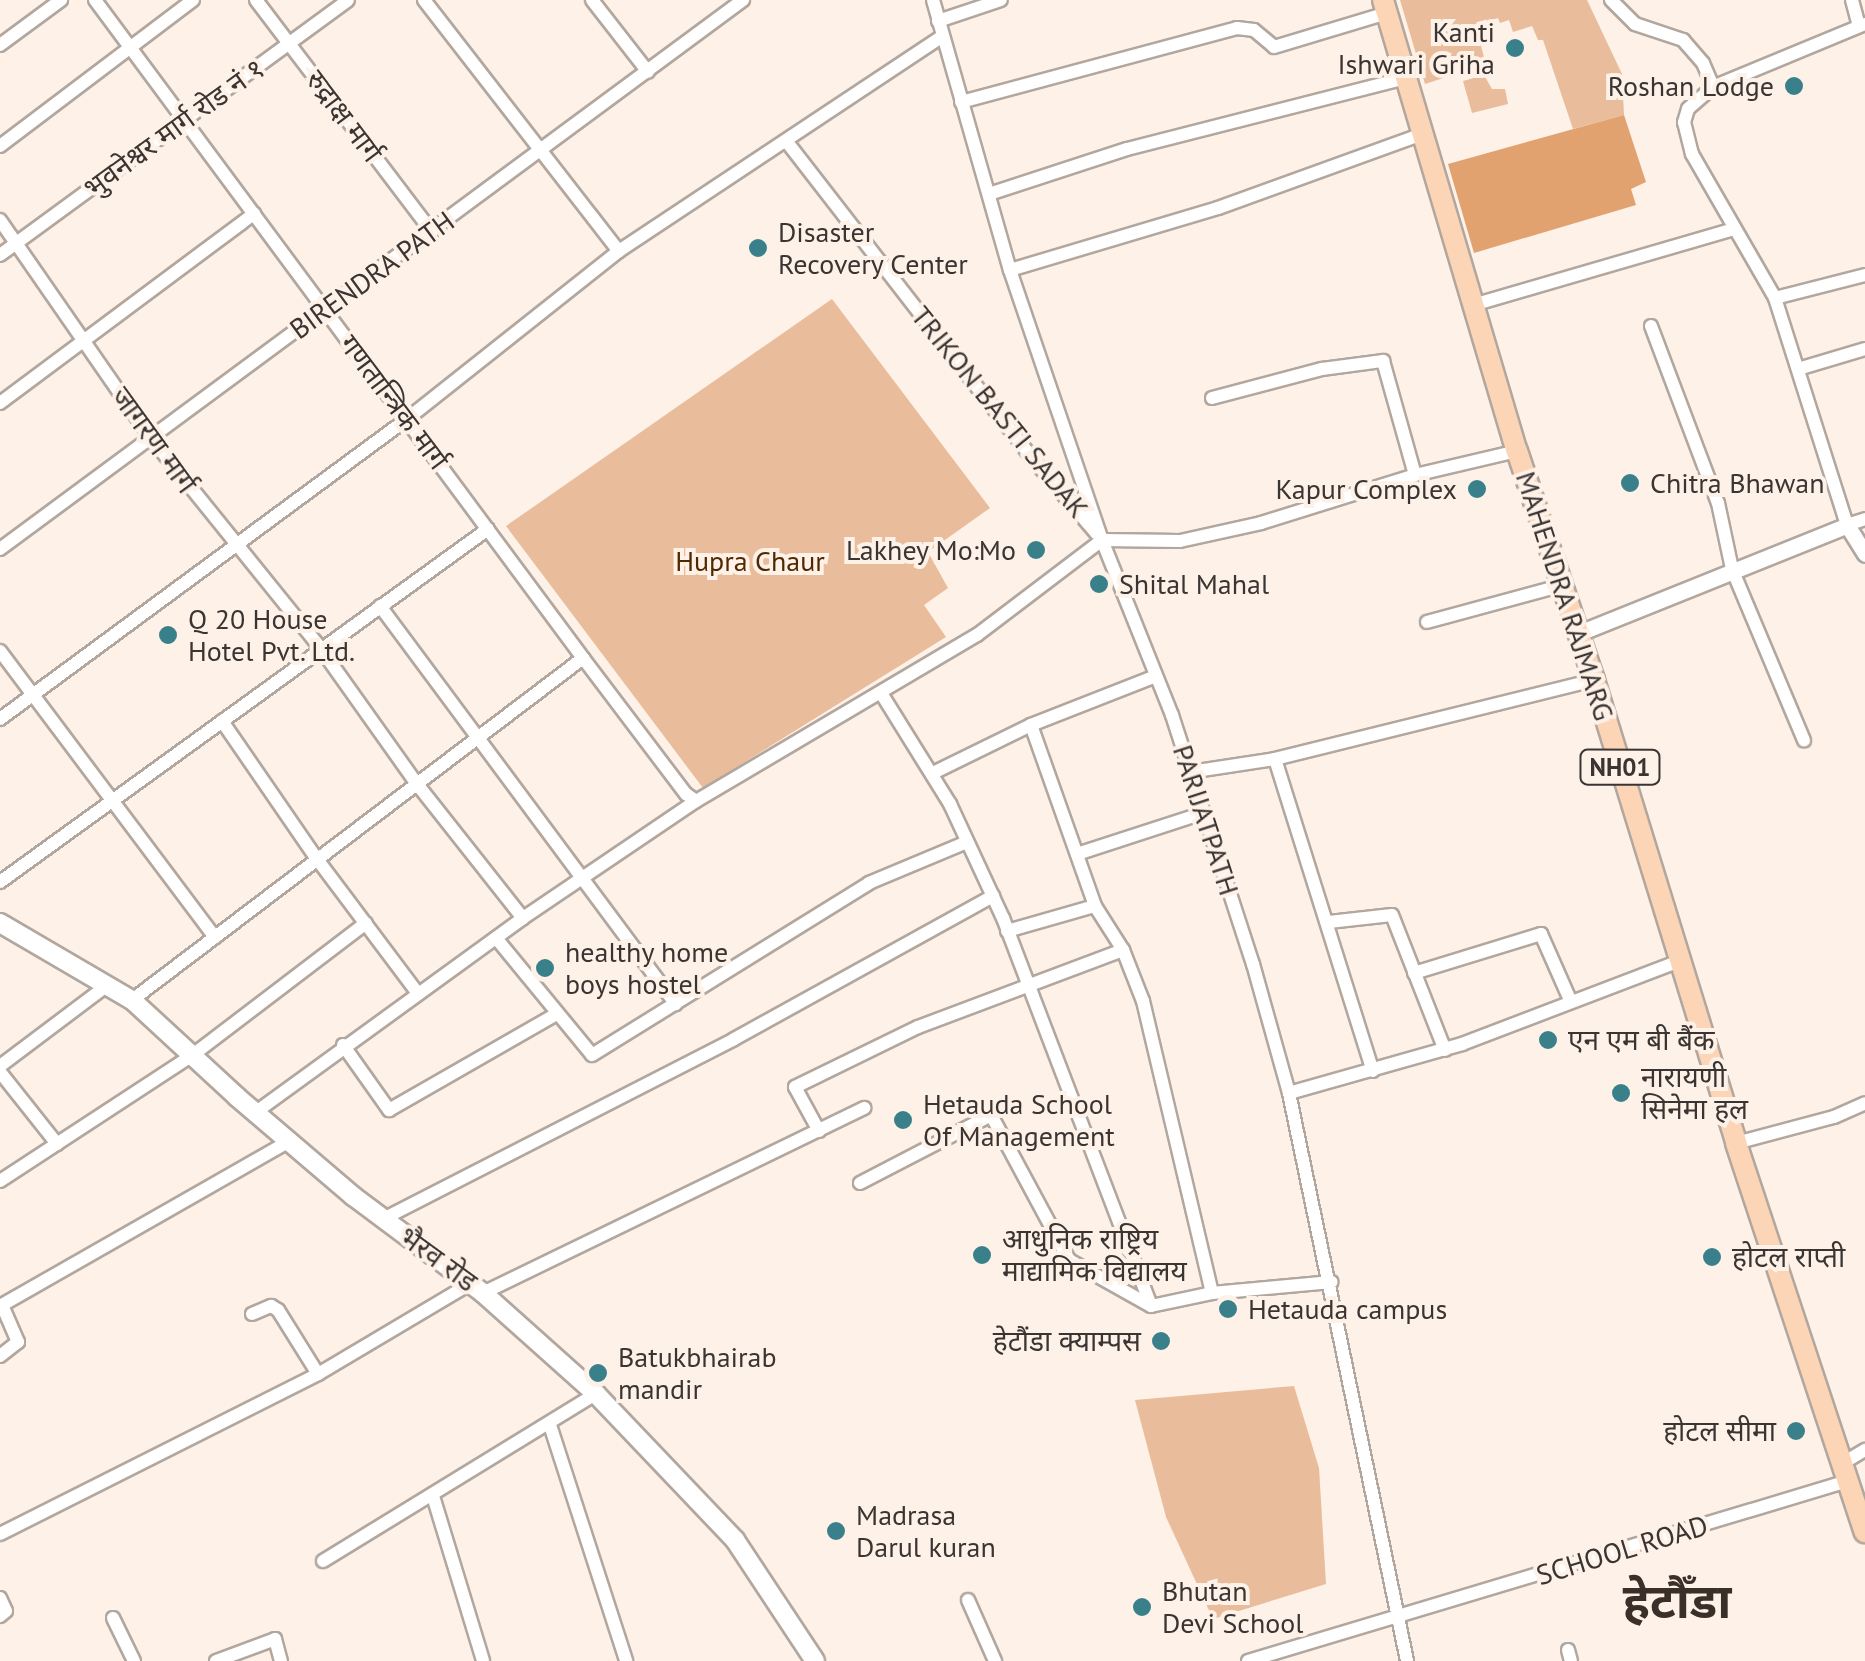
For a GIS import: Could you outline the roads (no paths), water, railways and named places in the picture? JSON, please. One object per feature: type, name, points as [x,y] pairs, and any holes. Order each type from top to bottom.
[{"type":"highway","name":"MAHENDRA RAJMARG","points":[[1385,7],[1518,451],[1594,680],[1736,1143],[1856,1460],[1865,1532]]},
{"type":"main road","name":"भैरव रोड","points":[[1,925],[132,1000],[382,1219],[477,1288],[596,1394],[735,1540],[814,1661]]},
{"type":"street","points":[[0,45],[60,0]]},
{"type":"street","name":"गणतान्त्रिक मार्ग","points":[[95,0],[584,658],[696,802]]},
{"type":"street","points":[[0,146],[193,0]]},
{"type":"street","name":"रुद्राक्ष मार्ग","points":[[256,0],[432,232]]},
{"type":"street","name":"भुवनेश्वर मार्ग रोड नं १","points":[[0,255],[348,0]]},
{"type":"street","points":[[424,0],[619,251]]},
{"type":"street","points":[[592,0],[648,72]]},
{"type":"street","name":"BIRENDRA PATH","points":[[0,548],[743,0]]},
{"type":"street","name":"PARIJATPATH","points":[[933,0],[1010,270],[1102,540],[1190,772],[1289,1093],[1407,1661]]},
{"type":"street","points":[[938,20],[1001,0]]},
{"type":"street","points":[[1611,0],[1635,24],[1683,40],[1703,63],[1713,86]]},
{"type":"street","points":[[1852,0],[1862,25],[1713,86],[1688,109],[1686,137],[1775,298],[1846,525],[1865,554]]},
{"type":"street","points":[[961,102],[1237,28],[1254,30],[1274,46],[1385,7]]},
{"type":"street","points":[[0,718],[406,419],[619,251],[942,36]]},
{"type":"street","points":[[989,194],[1127,148],[1406,78]]},
{"type":"street","points":[[1010,270],[1218,208],[1422,134]]},
{"type":"street","name":"TRIKON BASTI SADAK","points":[[787,142],[1031,457],[1102,540]]},
{"type":"street","points":[[0,404],[82,338],[254,214]]},
{"type":"street","name":"जागरण मार्ग","points":[[0,220],[151,438],[232,544],[321,649],[417,784],[523,918]]},
{"type":"street","points":[[1476,304],[1734,229]]},
{"type":"street","points":[[1775,298],[1865,276]]},
{"type":"street","points":[[1651,326],[1718,503],[1732,569],[1769,666],[1804,740]]},
{"type":"street","points":[[1798,369],[1865,350]]},
{"type":"street","points":[[1212,398],[1322,369],[1383,362],[1415,475]]},
{"type":"street","points":[[256,1112],[417,992],[582,878],[696,802],[977,635],[1102,540],[1180,541],[1261,523],[1415,475],[1518,451]]},
{"type":"street","points":[[1579,634],[1732,569],[1865,519]]},
{"type":"street","points":[[0,882],[488,529]]},
{"type":"street","points":[[1427,622],[1563,584]]},
{"type":"street","points":[[380,606],[676,1004]]},
{"type":"street","points":[[0,651],[215,937]]},
{"type":"street","points":[[132,1000],[584,658]]},
{"type":"street","points":[[933,773],[1031,726],[1156,676]]},
{"type":"street","points":[[1190,772],[1275,759],[1594,680]]},
{"type":"street","points":[[881,693],[933,773],[1008,931],[1151,1306]]},
{"type":"street","points":[[222,721],[317,859],[417,992]]},
{"type":"street","points":[[1031,726],[1095,906],[1123,950],[1144,1001],[1212,1293]]},
{"type":"street","points":[[1275,759],[1373,1072]]},
{"type":"street","points":[[1076,854],[1203,813]]},
{"type":"street","points":[[496,938],[555,1015],[592,1055],[869,883],[967,842]]},
{"type":"street","points":[[382,1219],[734,1039],[992,896]]},
{"type":"street","points":[[1008,931],[1095,906]]},
{"type":"street","points":[[1329,922],[1388,913],[1446,1050]]},
{"type":"street","points":[[0,1182],[194,1054],[366,923]]},
{"type":"street","points":[[1414,973],[1542,934],[1571,1002]]},
{"type":"street","points":[[820,1132],[795,1087],[918,1027],[1123,950]]},
{"type":"street","points":[[1289,1093],[1446,1050],[1679,961]]},
{"type":"street","points":[[57,1144],[0,1069],[106,986]]},
{"type":"street","points":[[343,1046],[389,1110],[555,1015]]},
{"type":"street","points":[[1736,1143],[1834,1116],[1865,1103]]},
{"type":"street","points":[[0,1534],[318,1374],[477,1288],[820,1132],[864,1108]]},
{"type":"street","points":[[860,1183],[992,1115],[1069,1260],[1151,1306],[1212,1293],[1331,1282]]},
{"type":"street","points":[[0,1356],[18,1342],[1,1304],[291,1140]]},
{"type":"street","points":[[252,1314],[271,1306],[278,1310],[318,1374]]},
{"type":"street","points":[[323,1561],[596,1394]]},
{"type":"street","points":[[550,1424],[626,1661]]},
{"type":"street","name":"SCHOOL ROAD","points":[[1248,1661],[1397,1619],[1856,1460]]},
{"type":"street","points":[[433,1496],[483,1661]]},
{"type":"street","points":[[0,1598],[6,1610],[0,1616]]},
{"type":"street","points":[[968,1600],[994,1661]]},
{"type":"street","points":[[113,1618],[134,1661]]},
{"type":"street","points":[[216,1661],[275,1638],[281,1661]]},
{"type":"place","name":"Kanti Ishwari Griha","points":[[1515,48]]},
{"type":"place","name":"Roshan Lodge","points":[[1794,86]]},
{"type":"place","name":"Disaster Recovery Center","points":[[758,248]]},
{"type":"place","name":"Chitra Bhawan","points":[[1630,483]]},
{"type":"place","name":"Kapur Complex","points":[[1477,489]]},
{"type":"place","name":"Lakhey Mo:Mo","points":[[1036,550]]},
{"type":"place","name":"Shital Mahal","points":[[1099,584]]},
{"type":"place","name":"Q 20 House Hotel Pvt. Ltd.","points":[[168,635]]},
{"type":"place","name":"healthy home boys hostel","points":[[545,968]]},
{"type":"place","name":"एन एम बी बैंक","points":[[1548,1040]]},
{"type":"place","name":"नारायणी सिनेमा हल","points":[[1621,1093]]},
{"type":"place","name":"Hetauda School Of Management","points":[[903,1120]]},
{"type":"place","name":"आधुनिक राष्ट्रिय माद्यामिक विद्यालय","points":[[982,1255]]},
{"type":"place","name":"होटल राप्ती","points":[[1712,1257]]},
{"type":"place","name":"Hetauda campus","points":[[1228,1309]]},
{"type":"place","name":"हेटौंडा क्याम्पस","points":[[1161,1341]]},
{"type":"place","name":"Batukbhairab mandir","points":[[598,1373]]},
{"type":"place","name":"होटल सीमा","points":[[1796,1431]]},
{"type":"place","name":"Madrasa Darul kuran","points":[[836,1531]]},
{"type":"place","name":"Bhutan Devi School","points":[[1142,1607]]},
{"type":"district","name":"हेटौँडा","points":[[1677,1601]]},
{"type":"park label","name":"Hupra Chaur","points":[[750,561]]}]
